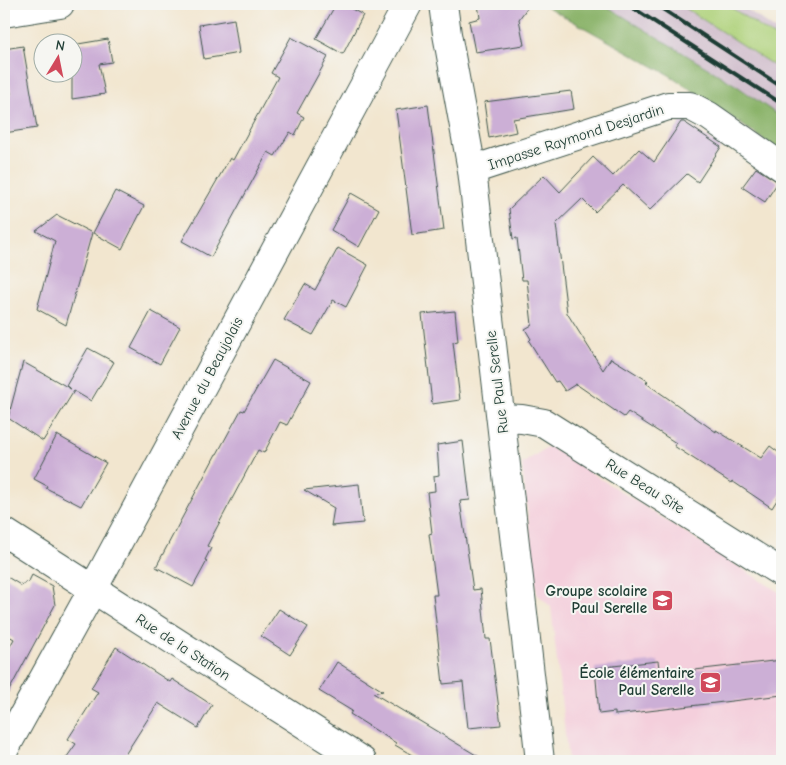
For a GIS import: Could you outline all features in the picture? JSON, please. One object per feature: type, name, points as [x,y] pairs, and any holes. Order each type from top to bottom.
[{"type":"street","points":[[4,13],[60,4]]},
{"type":"street","name":"Avenue du Beaujolais","points":[[4,750],[93,589],[408,4]]},
{"type":"street","name":"Rue Paul Serelle","points":[[443,4],[472,170],[540,761]]},
{"type":"street","name":"Impasse Raymond Desjardin","points":[[472,170],[656,110],[676,106],[690,106],[709,116],[782,166]]},
{"type":"street","name":"Rue Beau Site","points":[[501,418],[544,423],[782,574]]},
{"type":"street","name":"Rue de la Station","points":[[4,532],[362,761]]},
{"type":"shaded area","points":[[542,4],[740,4],[782,35],[782,144],[751,120]]},
{"type":"shaded area","name":"Groupe scolaire Paul Serelle","points":[[549,446],[782,594],[782,761],[568,761],[551,607],[537,594],[522,464]]},
{"type":"green space","points":[[542,4],[603,4],[737,86],[782,118],[782,152],[671,76]]},
{"type":"green space","points":[[679,4],[726,4],[782,42],[782,71]]},
{"type":"building","points":[[336,4],[342,4],[363,15],[343,54],[316,39]]},
{"type":"building","points":[[478,4],[530,4],[519,19],[524,45],[475,52],[469,21],[480,18]]},
{"type":"building","points":[[234,19],[239,53],[204,59],[199,25]]},
{"type":"building","points":[[291,37],[328,57],[297,113],[304,117],[295,135],[290,132],[275,156],[268,152],[211,257],[182,241],[230,158],[233,160],[278,77],[271,73]]},
{"type":"building","points":[[108,39],[112,62],[99,64],[105,94],[72,99],[72,82],[82,82],[82,43]]},
{"type":"building","points":[[23,46],[37,128],[4,133],[4,95],[11,94],[4,49]]},
{"type":"building","points":[[571,91],[574,109],[513,119],[516,132],[489,138],[484,102]]},
{"type":"building","points":[[428,105],[444,230],[412,235],[396,110]]},
{"type":"building","points":[[681,122],[684,122],[721,147],[698,182],[687,174],[650,210],[623,185],[595,212],[582,199],[556,224],[567,313],[603,370],[611,358],[648,381],[646,383],[716,432],[716,430],[761,458],[770,446],[782,455],[782,492],[772,508],[674,446],[676,443],[628,412],[624,417],[576,384],[565,391],[558,381],[555,382],[529,341],[531,339],[525,329],[532,325],[527,280],[522,280],[517,238],[513,239],[509,209],[544,175],[560,192],[593,157],[613,176],[639,149],[654,162]]},
{"type":"building","points":[[756,168],[778,182],[765,202],[742,187]]},
{"type":"building","points":[[115,191],[144,206],[122,249],[93,233]]},
{"type":"building","points":[[351,193],[379,209],[359,247],[331,230]]},
{"type":"building","points":[[57,215],[92,233],[66,325],[37,309],[55,241],[36,231]]},
{"type":"building","points":[[338,248],[368,265],[346,307],[333,300],[313,335],[284,320],[305,284],[315,290]]},
{"type":"building","points":[[151,311],[180,327],[160,364],[131,348]]},
{"type":"building","points":[[455,311],[458,341],[453,342],[460,400],[432,404],[422,314]]},
{"type":"building","points":[[88,348],[114,362],[91,401],[74,391],[43,441],[8,418],[23,362],[71,389],[66,386]]},
{"type":"building","points":[[273,360],[311,381],[287,425],[280,422],[264,453],[258,450],[207,546],[211,548],[205,560],[207,561],[193,587],[156,567],[216,454],[241,410],[244,411]]},
{"type":"building","points":[[57,435],[106,463],[81,506],[46,488],[47,486],[34,479]]},
{"type":"building","points":[[463,441],[470,500],[460,501],[473,590],[481,589],[486,639],[490,639],[501,725],[468,728],[463,682],[443,684],[433,595],[437,595],[429,534],[432,533],[427,492],[435,491],[434,476],[439,475],[437,445]]},
{"type":"building","points":[[359,484],[363,523],[331,526],[334,508],[304,490]]},
{"type":"building","points":[[4,575],[22,586],[25,582],[28,583],[32,575],[52,586],[55,605],[4,700],[4,657],[14,639],[4,633]]},
{"type":"building","points":[[279,609],[308,627],[290,655],[261,636]]},
{"type":"building","points":[[116,647],[170,682],[172,679],[212,705],[198,728],[158,703],[121,761],[64,761],[76,744],[68,739],[98,692],[91,688]]},
{"type":"building","points":[[782,660],[782,695],[615,715],[615,712],[599,714],[595,668],[658,661],[660,674]]},
{"type":"building","points":[[337,662],[383,691],[373,693],[486,761],[422,761],[395,745],[396,743],[350,714],[352,711],[319,691]]},
{"type":"railway","points":[[627,4],[782,104]]},
{"type":"railway","points":[[655,4],[782,87]]},
{"type":"place","name":"Groupe scolaire Paul Serelle","points":[[663,600]]},
{"type":"place","name":"École élémentaire Paul Serelle","points":[[710,682]]}]
